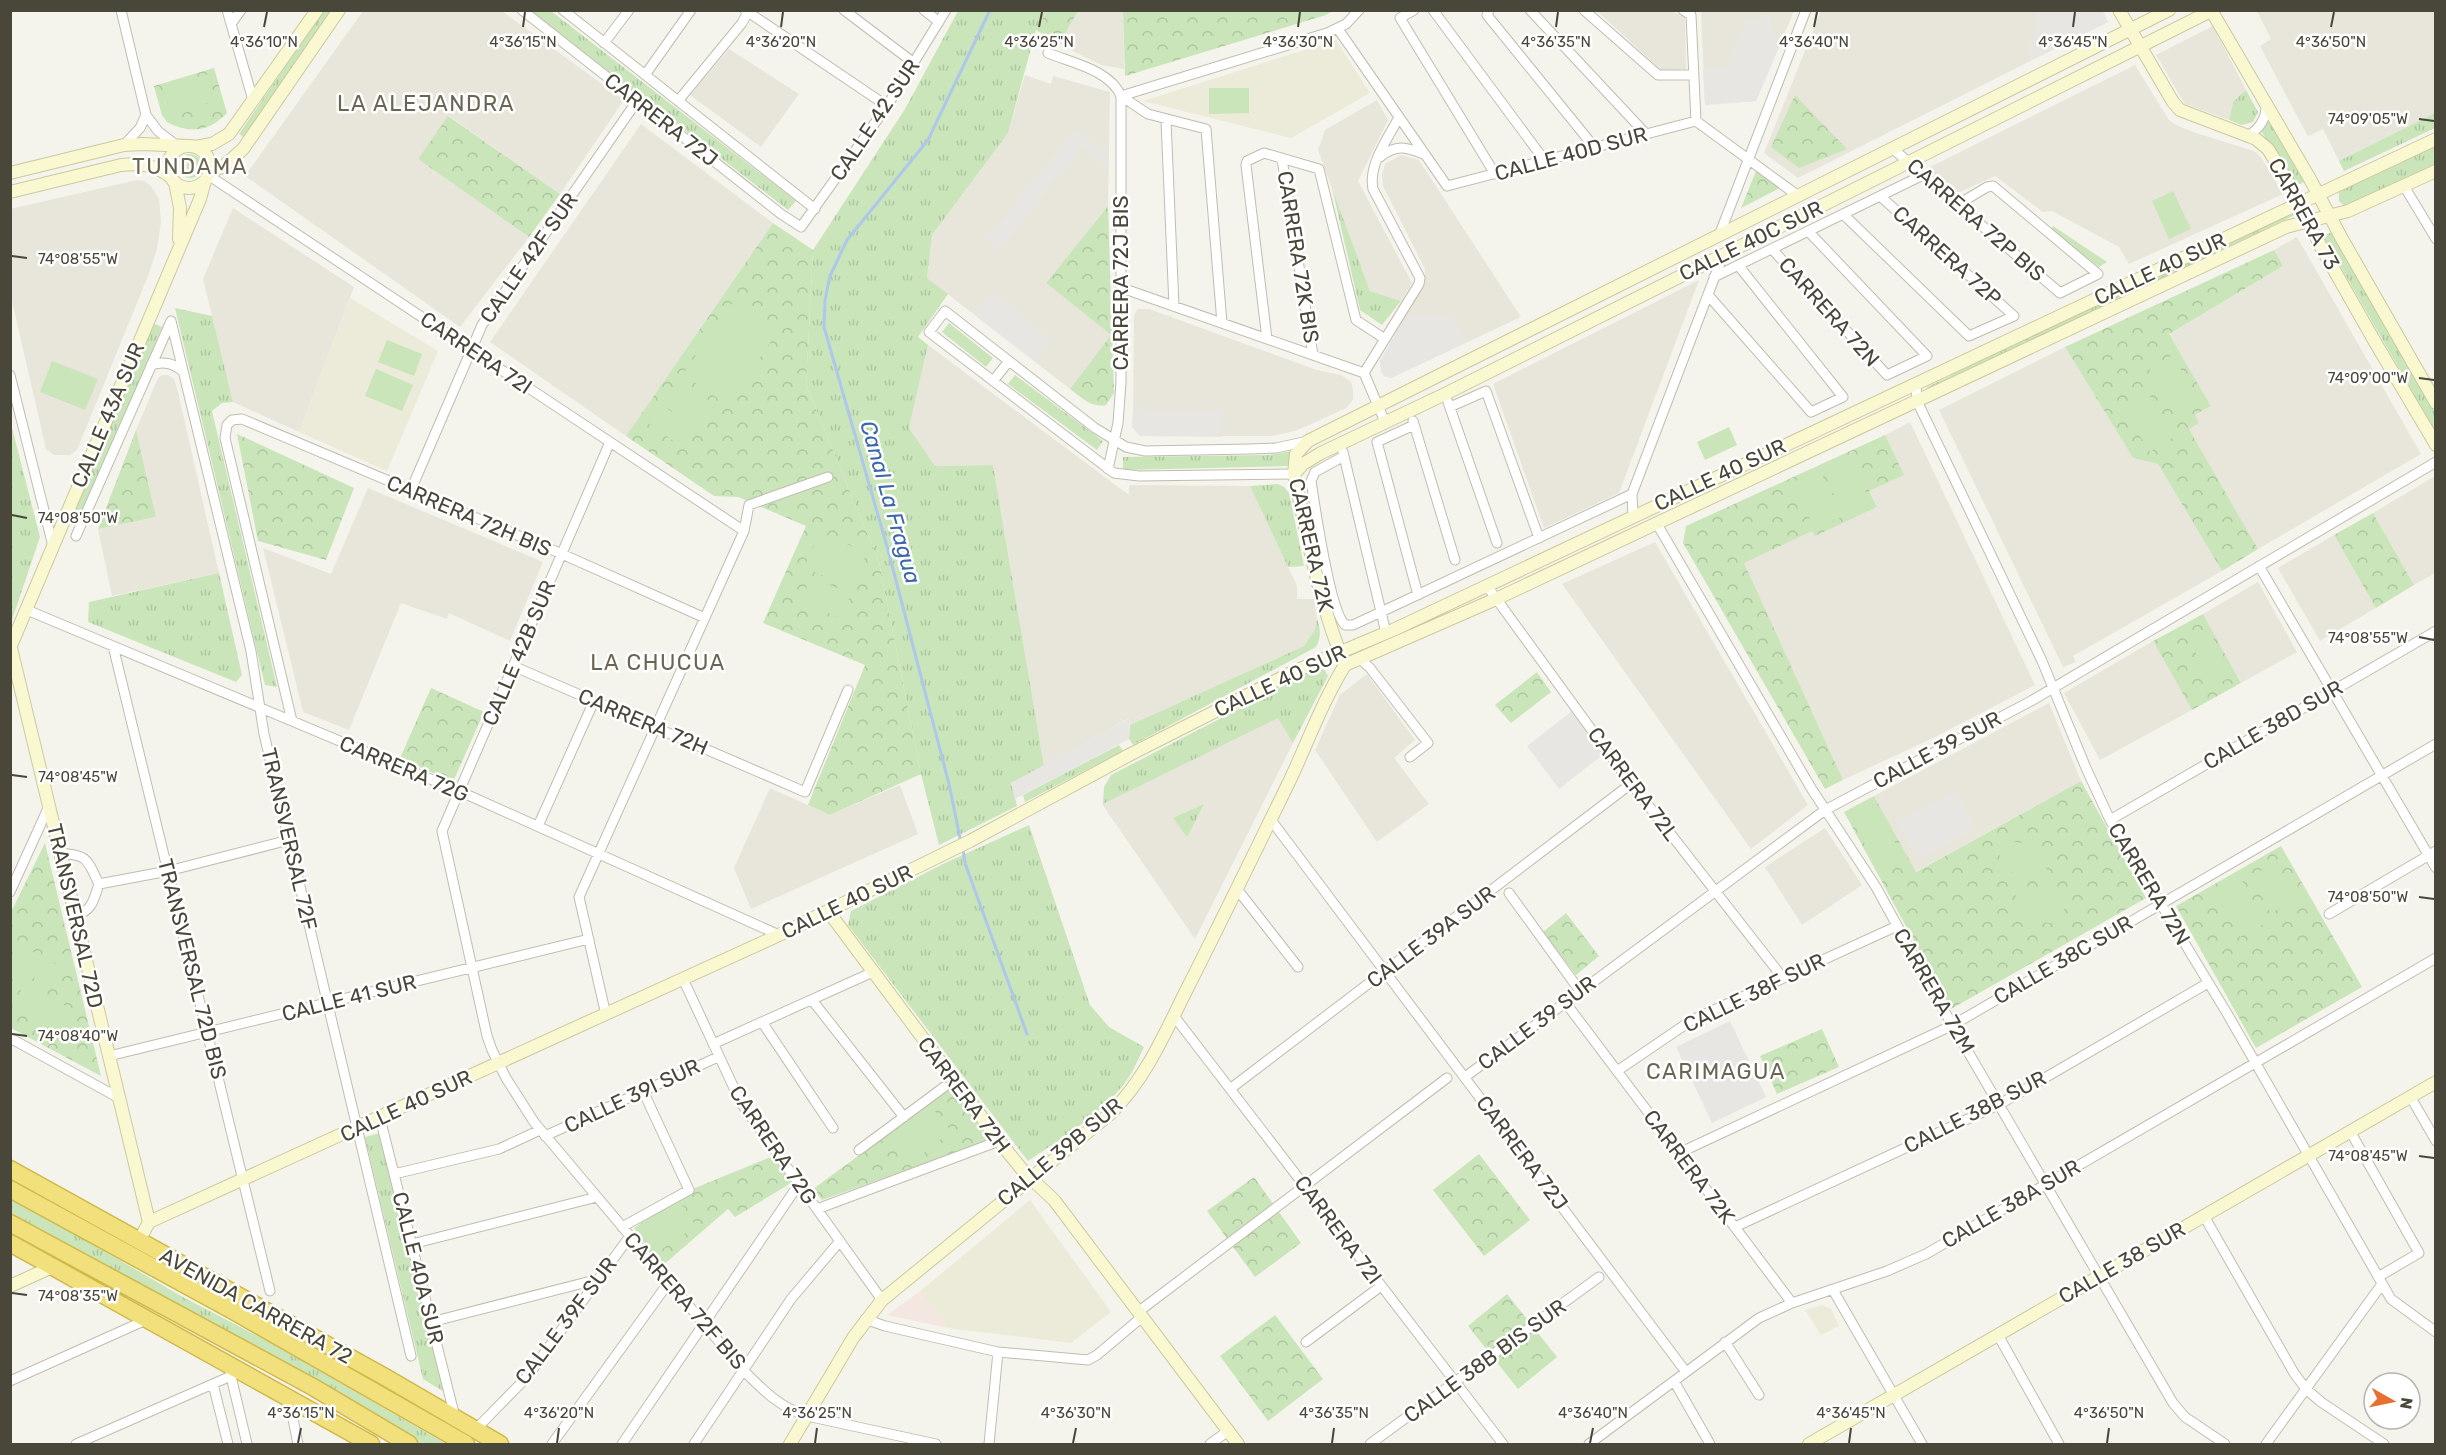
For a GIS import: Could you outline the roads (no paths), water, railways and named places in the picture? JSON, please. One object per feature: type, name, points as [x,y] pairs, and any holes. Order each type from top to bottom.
[{"type":"highway","name":"AVENIDA CARRERA 72","points":[[10,1169],[500,1444]]},
{"type":"highway","name":"AVENIDA CARRERA 72","points":[[10,1189],[235,1311],[465,1444]]},
{"type":"highway","name":"AVENIDA CARRERA 72","points":[[10,1223],[211,1334],[296,1378],[409,1444]]},
{"type":"highway","points":[[10,1243],[230,1370],[288,1397],[371,1444]]},
{"type":"highway","points":[[366,1419],[384,1444]]},
{"type":"street","points":[[121,10],[146,115],[158,131],[187,146],[201,150],[209,159],[208,176]]},
{"type":"street","points":[[227,10],[254,100]]},
{"type":"street","points":[[231,24],[241,10]]},
{"type":"street","points":[[10,173],[124,145],[212,144],[229,134],[317,10]]},
{"type":"street","points":[[10,192],[121,165],[145,164],[160,170],[187,188],[194,188],[224,166],[243,148],[339,10]]},
{"type":"street","name":"CARRERA 72J","points":[[522,10],[781,214],[801,227]]},
{"type":"street","name":"CARRERA 72J","points":[[563,10],[815,209]]},
{"type":"street","points":[[604,43],[629,10]]},
{"type":"street","points":[[645,75],[691,10]]},
{"type":"street","points":[[844,10],[914,63]]},
{"type":"street","points":[[924,10],[939,22]]},
{"type":"street","name":"CALLE 42 SUR","points":[[801,227],[887,106],[946,10]]},
{"type":"street","points":[[1121,96],[1338,28],[1359,10]]},
{"type":"street","points":[[1414,10],[1400,18],[1495,174]]},
{"type":"street","points":[[1433,10],[1545,161]]},
{"type":"street","points":[[1530,10],[1646,134]]},
{"type":"street","points":[[1584,10],[1658,75],[1694,75]]},
{"type":"street","points":[[1720,233],[1806,10]]},
{"type":"street","name":"CARRERA 73","points":[[2119,10],[2173,102],[2180,110],[2256,139],[2268,149],[2300,203],[2369,333],[2436,445]]},
{"type":"street","name":"CALLE 40C SUR","points":[[1308,441],[2169,10]]},
{"type":"street","points":[[678,101],[742,23],[747,11],[887,106]]},
{"type":"street","name":"CARRERA 73","points":[[2212,11],[2436,403]]},
{"type":"street","name":"CALLE 40C SUR","points":[[1294,474],[1313,457],[1445,394],[2212,11]]},
{"type":"street","points":[[1488,13],[1595,148]]},
{"type":"street","points":[[1687,13],[1694,75],[1695,121],[1797,195]]},
{"type":"street","points":[[1338,28],[1424,154]]},
{"type":"street","points":[[1048,53],[1106,76],[1116,85],[1121,96],[1137,108],[1166,121],[1206,129],[1222,323]]},
{"type":"street","name":"CARRERA 72J BIS","points":[[1108,469],[1120,402],[1121,96]]},
{"type":"street","name":"CALLE 42F SUR","points":[[410,492],[470,350],[491,311],[637,101]]},
{"type":"street","points":[[2248,136],[2261,124],[2266,103]]},
{"type":"street","points":[[124,145],[140,128],[146,115]]},
{"type":"street","points":[[1364,373],[1419,284],[1418,272],[1373,189],[1371,178],[1378,158],[1399,117]]},
{"type":"street","points":[[1166,121],[1174,306]]},
{"type":"street","name":"CALLE 40D SUR","points":[[1424,154],[1447,186],[1695,121]]},
{"type":"street","name":"CALLE 40 SUR","points":[[149,1222],[779,935],[970,841],[1293,672],[1386,633],[1487,586],[2436,139]]},
{"type":"street","points":[[173,179],[169,170],[171,156],[182,147],[187,146]]},
{"type":"street","points":[[1378,158],[1395,147],[1403,147],[1424,154]]},
{"type":"street","name":"CARRERA 72P BIS","points":[[1892,148],[2060,293]]},
{"type":"street","points":[[1267,339],[1246,165],[1247,161],[1264,153],[1317,167],[1320,171],[1356,320],[1385,339]]},
{"type":"street","name":"CARRERA 72K BIS","points":[[1282,159],[1313,355]]},
{"type":"street","name":"CALLE 40 SUR","points":[[1345,665],[1496,599],[2286,227],[2348,211],[2436,171]]},
{"type":"street","name":"CALLE 40C SUR","points":[[1714,277],[1923,175]]},
{"type":"street","name":"CALLE 43A SUR","points":[[11,646],[208,176]]},
{"type":"street","name":"CARRERA 72I","points":[[208,176],[744,531]]},
{"type":"street","name":"CALLE 43A SUR","points":[[173,179],[181,222],[177,249]]},
{"type":"street","name":"CALLE 40 SUR","points":[[1957,205],[1987,187],[1993,186],[2098,274],[2060,293]]},
{"type":"street","points":[[2404,186],[2436,239]]},
{"type":"street","name":"CARRERA 72P","points":[[1843,214],[1969,336],[2014,316],[1880,196]]},
{"type":"street","name":"CARRERA 72N","points":[[1772,249],[1887,375],[1927,356],[1808,231]]},
{"type":"street","points":[[1633,517],[1632,494],[1723,255]]},
{"type":"street","points":[[1708,295],[1811,412],[1843,397],[1738,265]]},
{"type":"street","points":[[1642,272],[1652,291]]},
{"type":"street","points":[[1122,288],[1364,373],[1385,422]]},
{"type":"street","points":[[1294,474],[1121,475],[1108,469],[929,332],[945,311],[1114,441],[1125,447],[1145,451],[1275,448],[1308,441]]},
{"type":"street","name":"CALLE 43A SUR","points":[[76,536],[171,321]]},
{"type":"street","name":"TRANSVERSAL 72F","points":[[171,321],[251,651],[259,708],[411,1356]]},
{"type":"street","points":[[993,381],[1009,361]]},
{"type":"street","points":[[151,365],[163,362],[183,371]]},
{"type":"street","points":[[10,375],[53,546]]},
{"type":"street","name":"CARRERA 72N","points":[[1916,384],[1917,401],[2053,688],[2110,820],[2255,1063],[2391,1299],[2436,1332]]},
{"type":"street","points":[[1901,390],[1917,401]]},
{"type":"street","points":[[1450,407],[1486,391],[1539,538]]},
{"type":"street","points":[[1445,394],[1497,543]]},
{"type":"street","points":[[1410,411],[1455,560]]},
{"type":"street","points":[[108,415],[126,423]]},
{"type":"street","name":"CARRERA 72H BIS","points":[[232,420],[242,419],[410,492],[562,554],[705,618]]},
{"type":"street","name":"TRANSVERSAL 72F","points":[[232,420],[226,425],[225,438],[292,721]]},
{"type":"street","points":[[1414,425],[1377,442],[1418,595]]},
{"type":"street","name":"CARRERA 72K","points":[[1308,441],[1296,454],[1294,474],[1321,597],[1339,653]]},
{"type":"street","name":"CALLE 42B SUR","points":[[442,831],[610,442]]},
{"type":"street","points":[[1341,443],[1386,633]]},
{"type":"street","name":"CARRERA 72K","points":[[1344,456],[1311,476],[1314,502],[1335,601],[1342,624],[1349,626]]},
{"type":"street","name":"CALLE 39 SUR","points":[[1464,1077],[1825,810],[2053,688],[2436,462]]},
{"type":"street","points":[[606,1015],[579,897],[744,531],[749,505],[828,477]]},
{"type":"street","name":"CALLE 40 SUR","points":[[1349,626],[1632,494]]},
{"type":"street","points":[[1301,505],[1314,502]]},
{"type":"street","name":"CARRERA 72M","points":[[1657,524],[1825,810],[1876,887],[1953,1025],[2173,1403],[2185,1417],[2225,1444]]},
{"type":"street","points":[[2259,566],[2382,776],[2432,853],[2436,868]]},
{"type":"street","name":"CARRERA 72L","points":[[1487,586],[1632,783],[1783,978]]},
{"type":"street","name":"CARRERA 72G","points":[[27,610],[459,791],[779,935]]},
{"type":"street","name":"CALLE 38D SUR","points":[[2110,820],[2436,631]]},
{"type":"street","name":"TRANSVERSAL 72D","points":[[11,646],[149,1222]]},
{"type":"street","name":"TRANSVERSAL 72D BIS","points":[[113,646],[270,1291]]},
{"type":"street","points":[[1339,653],[1345,665]]},
{"type":"street","points":[[1370,668],[1373,653]]},
{"type":"street","points":[[1360,659],[1370,668],[1428,743],[1410,757]]},
{"type":"street","name":"CALLE 39B SUR","points":[[790,1444],[865,1319],[882,1300],[1122,1102],[1150,1063],[1271,820],[1326,699],[1345,665]]},
{"type":"street","name":"CARRERA 72H","points":[[513,666],[805,792],[848,690]]},
{"type":"street","points":[[538,826],[594,701]]},
{"type":"street","name":"CALLE 38C SUR","points":[[1679,1153],[1953,1025],[2436,744]]},
{"type":"street","name":"CALLE 39A SUR","points":[[1230,1089],[1632,783]]},
{"type":"street","points":[[10,892],[49,806]]},
{"type":"street","name":"CARRERA 72J","points":[[1271,820],[1686,1372]]},
{"type":"street","name":"CARRERA 72F BIS","points":[[442,831],[488,1036],[498,1064],[525,1109],[543,1133],[744,1370],[774,1400],[807,1416],[936,1444]]},
{"type":"street","points":[[99,884],[168,871],[289,840]]},
{"type":"street","points":[[60,853],[79,854],[87,861],[99,884],[87,913],[75,916]]},
{"type":"street","points":[[2329,914],[2432,853]]},
{"type":"street","points":[[1237,889],[1298,968]]},
{"type":"street","points":[[1509,893],[1580,991]]},
{"type":"street","name":"CARRERA 72H","points":[[828,911],[999,1141],[1030,1177],[1054,1200],[1238,1444]]},
{"type":"street","name":"CALLE 38F SUR","points":[[1617,1071],[1692,1020],[1897,926]]},
{"type":"street","name":"CALLE 41 SUR","points":[[109,1056],[589,939]]},
{"type":"street","name":"CALLE 38A SUR","points":[[1589,1444],[1759,1318],[1792,1303],[1887,1271],[1926,1254],[2436,958]]},
{"type":"street","name":"CALLE 39I SUR","points":[[712,1044],[873,972]]},
{"type":"street","name":"CARRERA 72G","points":[[683,980],[741,1103],[882,1300]]},
{"type":"street","name":"CALLE 38B SUR","points":[[1735,1227],[2000,1104],[2208,983]]},
{"type":"street","points":[[812,1000],[904,1117]]},
{"type":"street","name":"CARRERA 72K","points":[[1565,1002],[1792,1303]]},
{"type":"street","name":"CARRERA 72I","points":[[1174,1016],[1503,1444]]},
{"type":"street","points":[[762,1022],[833,1128]]},
{"type":"street","points":[[10,1038],[119,1098]]},
{"type":"street","name":"CALLE 39I SUR","points":[[394,1174],[499,1149],[643,1091],[718,1057]]},
{"type":"street","points":[[865,1319],[885,1326],[998,1352],[1088,1360],[1097,1355],[1140,1314],[1447,1078]]},
{"type":"street","name":"CALLE 38 SUR","points":[[1809,1444],[2436,1082]]},
{"type":"street","points":[[859,1150],[944,1087]]},
{"type":"street","points":[[622,1227],[689,1190],[643,1091]]},
{"type":"street","points":[[2410,1096],[2436,1141]]},
{"type":"street","name":"CALLE 40A SUR","points":[[380,1118],[456,1419]]},
{"type":"street","points":[[2266,1444],[2380,1280],[2419,1253],[2350,1131]]},
{"type":"street","points":[[817,1209],[999,1141]]},
{"type":"street","points":[[622,1444],[799,1184]]},
{"type":"street","points":[[412,1244],[597,1197]]},
{"type":"street","points":[[2204,1216],[2294,1373],[2306,1389],[2384,1444]]},
{"type":"street","points":[[138,1241],[149,1222]]},
{"type":"street","name":"CALLE 39F SUR","points":[[475,1430],[527,1377],[630,1236]]},
{"type":"street","points":[[694,1444],[791,1299],[840,1241]]},
{"type":"street","points":[[10,1286],[52,1267]]},
{"type":"street","name":"CALLE 38B BIS SUR","points":[[1370,1444],[1599,1277]]},
{"type":"street","points":[[431,1322],[599,1279]]},
{"type":"street","points":[[552,1444],[669,1282]]},
{"type":"street","points":[[1306,1342],[1381,1286]]},
{"type":"street","points":[[1833,1290],[1922,1444]]},
{"type":"street","points":[[10,1381],[146,1320]]},
{"type":"street","points":[[1998,1335],[2059,1444]]},
{"type":"street","points":[[1725,1342],[1759,1395]]},
{"type":"street","points":[[989,1444],[998,1352]]},
{"type":"street","points":[[76,1444],[213,1383],[230,1370],[248,1444]]},
{"type":"street","points":[[1674,1381],[1710,1444]]},
{"type":"street","points":[[213,1383],[228,1444]]},
{"type":"street","points":[[288,1397],[298,1444]]},
{"type":"street","points":[[1210,1444],[1228,1431]]},
{"type":"waterway","name":"Canal La Fragua","points":[[961,843],[949,784],[888,550],[824,327],[825,300],[830,276],[847,240],[928,140],[990,10]]},
{"type":"waterway","name":"Canal La Fragua","points":[[963,849],[965,863],[1027,1034]]},
{"type":"district","name":"LA ALEJANDRA","points":[[426,103]]},
{"type":"district","name":"TUNDAMA","points":[[190,166]]},
{"type":"district","name":"LA CHUCUA","points":[[658,662]]},
{"type":"district","name":"CARIMAGUA","points":[[1716,1071]]}]
